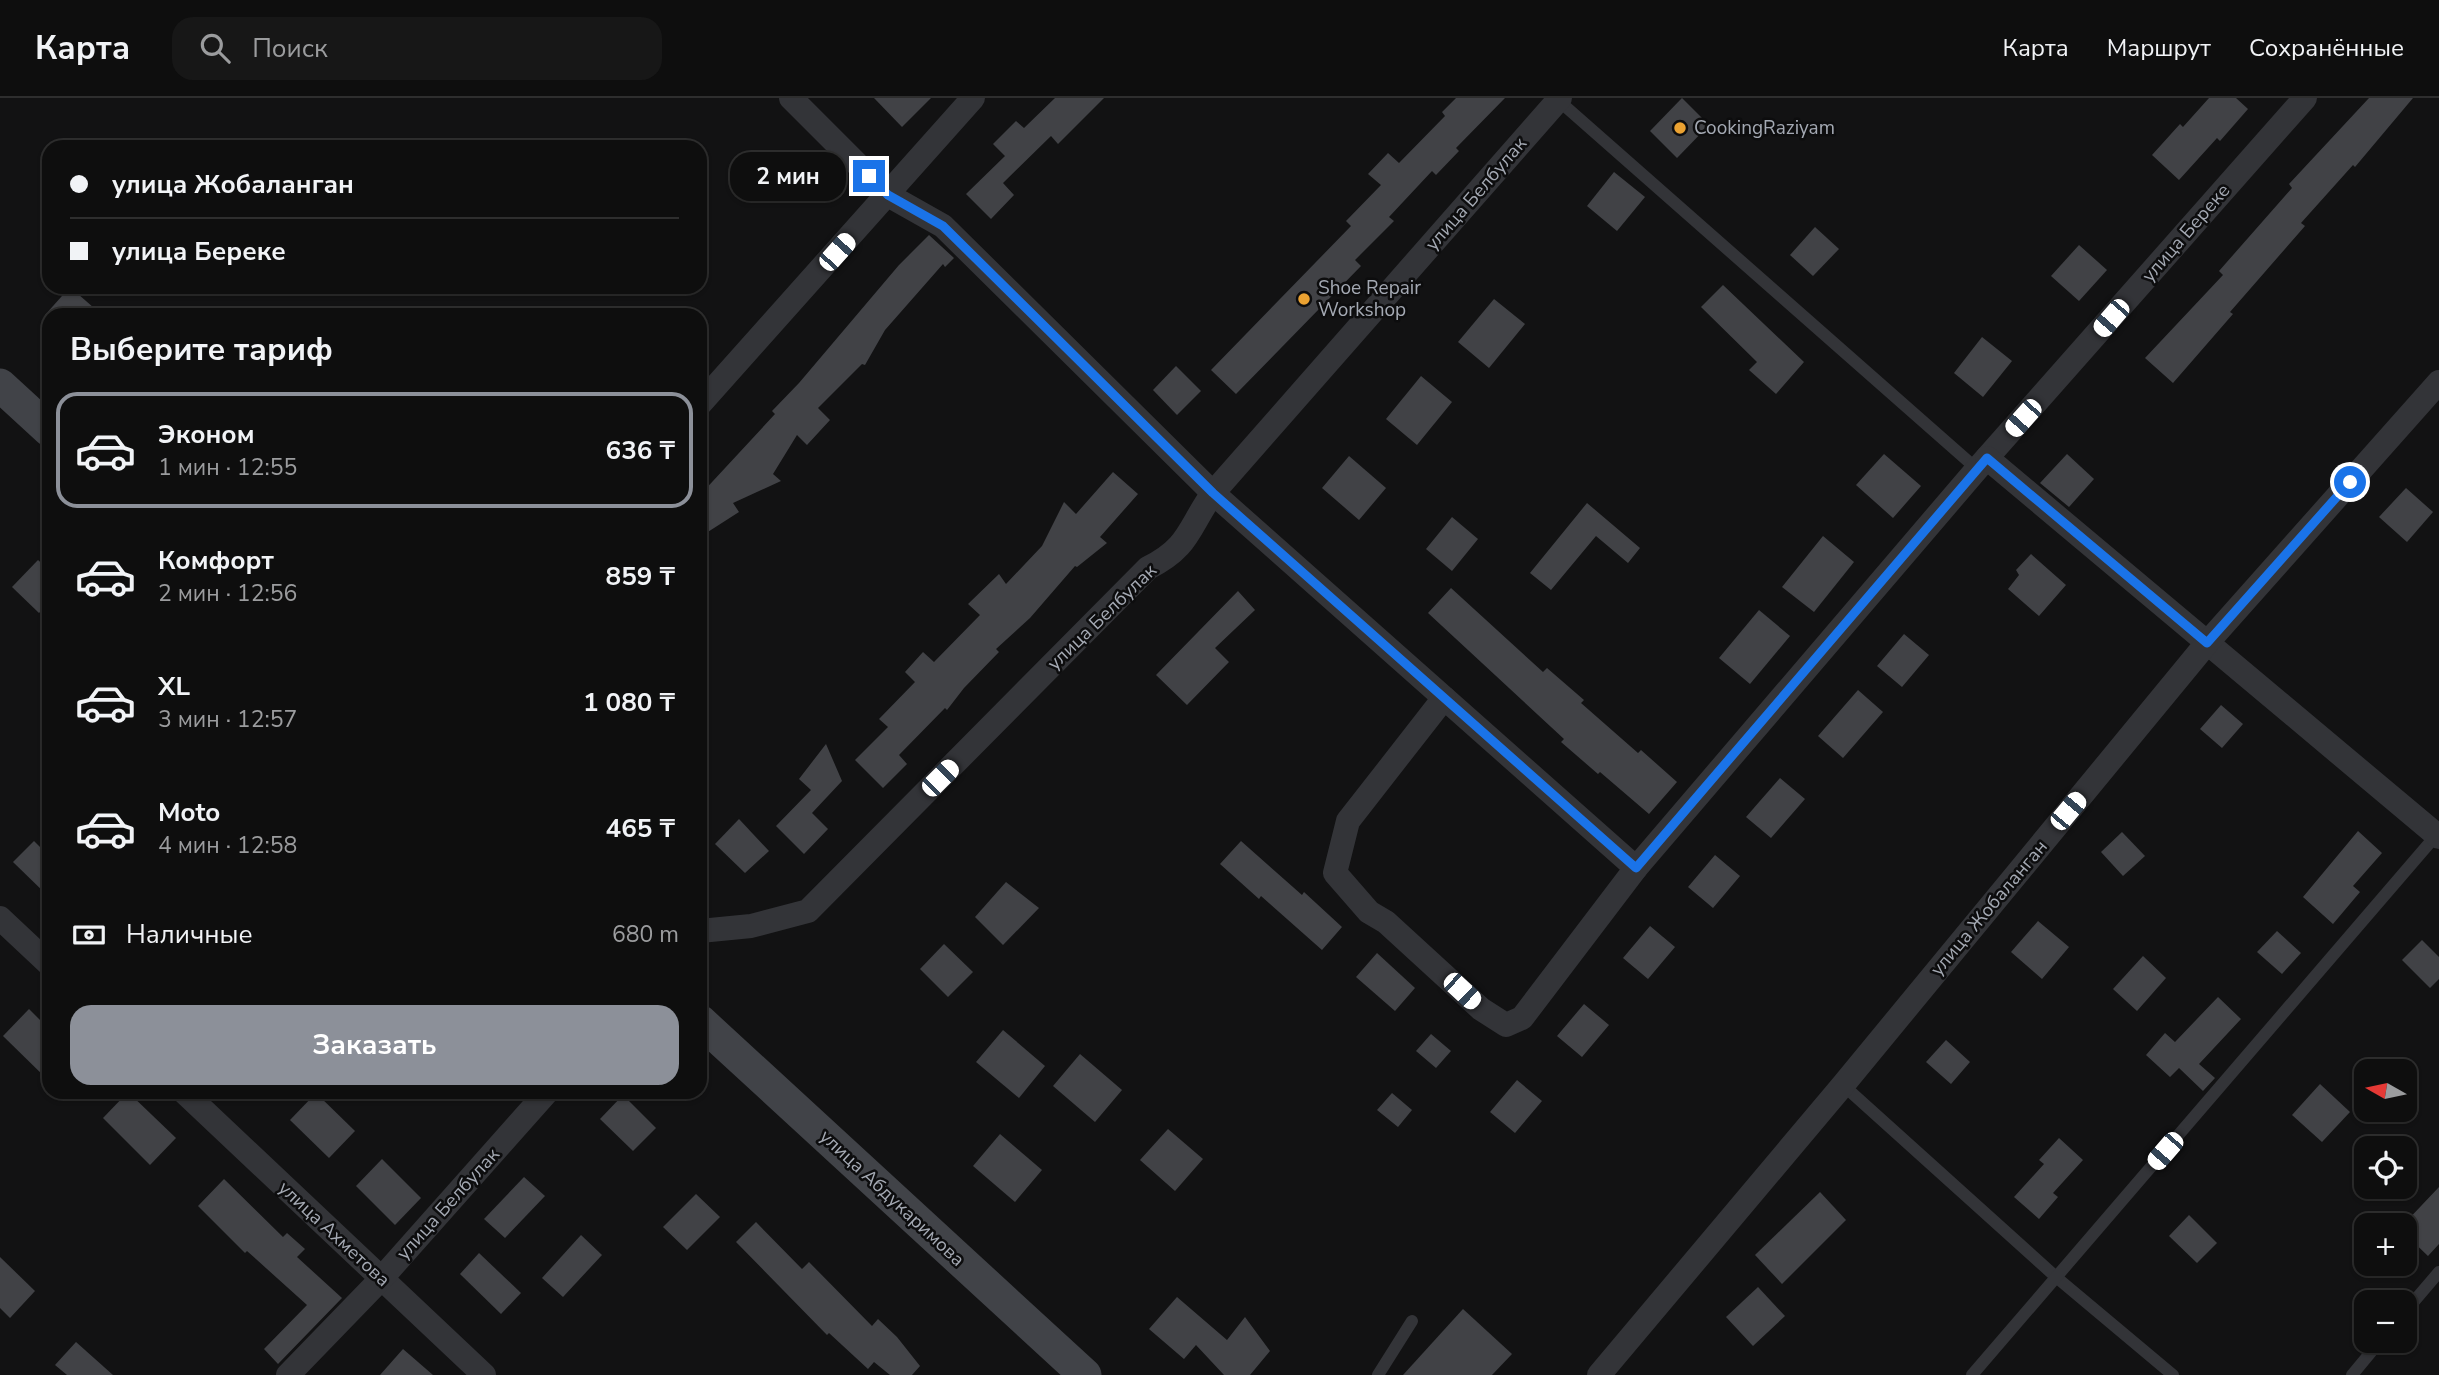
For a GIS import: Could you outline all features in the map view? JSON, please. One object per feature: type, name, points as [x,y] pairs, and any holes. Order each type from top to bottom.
[{"type":"main road","points":[[0,385],[42,424]]},
{"type":"main road","name":"улица Абдукаримова","points":[[707,1027],[1085,1375]]},
{"type":"street","points":[[791,98],[888,195],[943,226],[1213,493],[1636,868]]},
{"type":"street","points":[[707,396],[972,98]]},
{"type":"street","name":"улица Береке","points":[[1444,698],[1348,821],[1335,873],[1369,912],[1386,922],[1481,1009],[1506,1025],[1522,1018],[1636,868],[1982,464],[2305,98]]},
{"type":"street","name":"улица Белбулак","points":[[707,930],[751,926],[808,911],[1148,568],[1175,553],[1187,538],[1196,517],[1213,493],[1559,99]]},
{"type":"street","name":"улица Жобаланган","points":[[1599,1375],[1843,1085],[2207,643],[2439,382]]},
{"type":"street","points":[[1982,464],[2207,643],[2438,835]]},
{"type":"street","points":[[0,918],[42,957]]},
{"type":"street","name":"улица Ахметова","points":[[191,1099],[484,1375]]},
{"type":"street","name":"улица Белбулак","points":[[288,1375],[381,1279],[541,1099]]},
{"type":"lane","points":[[1559,99],[1982,464]]},
{"type":"lane","points":[[1972,1375],[2438,835]]},
{"type":"lane","points":[[1843,1085],[2056,1277],[2173,1375]]},
{"type":"lane","points":[[2417,1298],[2439,1272]]},
{"type":"lane","points":[[1378,1375],[1412,1321]]},
{"type":"lane","points":[[2352,1375],[2370,1353]]},
{"type":"building","points":[[874,98],[931,98],[902,127]]},
{"type":"building","points":[[1055,98],[1104,98],[1058,144],[1051,136],[1003,183],[1014,195],[991,219],[966,194],[1005,156],[993,144],[1016,121],[1024,128]]},
{"type":"building","points":[[1456,98],[1505,98],[1456,148],[1459,151],[1436,175],[1432,171],[1389,217],[1394,221],[1355,260],[1361,266],[1236,394],[1211,370],[1351,226],[1346,221],[1381,185],[1368,174],[1388,153],[1399,163],[1445,116],[1442,112]]},
{"type":"building","name":"CookingRaziyam","points":[[1682,98],[1709,125],[1677,158],[1650,131]]},
{"type":"building","points":[[2209,98],[2236,98],[2248,109],[2220,141],[2217,138],[2179,180],[2152,155],[2180,124],[2183,127]]},
{"type":"building","points":[[2369,98],[2413,98],[2355,167],[2353,165],[2301,223],[2305,226],[2173,383],[2145,358],[2223,275],[2219,271],[2292,188],[2289,184]]},
{"type":"building","points":[[1614,172],[1645,197],[1617,231],[1587,206]]},
{"type":"building","points":[[1815,227],[1839,249],[1813,276],[1790,255]]},
{"type":"building","points":[[929,235],[954,258],[945,267],[943,264],[885,330],[865,365],[862,364],[818,408],[830,420],[807,445],[797,435],[773,474],[781,481],[733,503],[739,512],[707,533],[707,487],[775,414],[772,411],[899,265]]},
{"type":"building","points":[[2079,245],[2107,270],[2079,301],[2051,276]]},
{"type":"building","points":[[1723,285],[1804,362],[1776,394],[1749,370],[1757,362],[1701,307]]},
{"type":"building","points":[[64,294],[78,294],[94,308],[51,308]]},
{"type":"building","points":[[1494,299],[1525,324],[1489,368],[1458,342]]},
{"type":"building","points":[[1982,337],[2012,361],[1983,397],[1954,373]]},
{"type":"building","points":[[1176,366],[1201,391],[1177,415],[1153,390]]},
{"type":"building","points":[[1421,376],[1452,402],[1417,445],[1386,419]]},
{"type":"building","points":[[1884,454],[1921,486],[1893,518],[1856,485]]},
{"type":"building","points":[[2067,454],[2094,479],[2069,507],[2040,483]]},
{"type":"building","points":[[1349,456],[1386,488],[1359,520],[1322,488]]},
{"type":"building","points":[[1113,472],[1138,494],[1100,537],[1107,543],[1075,566],[1030,618],[996,649],[999,652],[947,710],[945,708],[899,755],[907,764],[883,788],[855,760],[888,727],[879,719],[915,682],[905,672],[923,652],[934,662],[980,615],[968,604],[999,574],[1006,584],[1042,546],[1064,502],[1076,514]]},
{"type":"building","points":[[2406,488],[2433,512],[2407,542],[2379,517]]},
{"type":"building","points":[[1587,503],[1640,548],[1628,563],[1596,536],[1551,590],[1530,573]]},
{"type":"building","points":[[1452,517],[1478,539],[1452,571],[1426,549]]},
{"type":"building","points":[[1823,536],[1854,562],[1814,612],[1782,587]]},
{"type":"building","points":[[2031,554],[2066,585],[2039,616],[2008,589],[2019,575],[2016,570]]},
{"type":"building","points":[[38,560],[42,564],[42,610],[39,613],[12,587]]},
{"type":"building","points":[[1451,588],[1543,672],[1547,668],[1584,700],[1581,703],[1638,753],[1641,750],[1677,782],[1649,814],[1561,742],[1564,739],[1428,613]]},
{"type":"building","points":[[1238,591],[1255,610],[1215,648],[1229,662],[1187,705],[1156,675]]},
{"type":"building","points":[[1759,610],[1790,636],[1750,684],[1719,658]]},
{"type":"building","points":[[1904,634],[1929,655],[1902,687],[1877,666]]},
{"type":"building","points":[[1858,690],[1883,712],[1843,758],[1818,736]]},
{"type":"building","points":[[2221,705],[2243,724],[2222,748],[2200,729]]},
{"type":"building","points":[[826,744],[842,781],[812,813],[828,829],[804,854],[776,826],[811,790],[799,779]]},
{"type":"building","points":[[1780,778],[1805,799],[1771,838],[1746,817]]},
{"type":"building","points":[[739,819],[769,851],[745,873],[715,844]]},
{"type":"building","points":[[2358,831],[2382,853],[2353,886],[2360,892],[2333,924],[2303,897]]},
{"type":"building","points":[[2122,832],[2145,856],[2123,876],[2101,852]]},
{"type":"building","points":[[34,841],[42,849],[42,890],[13,862]]},
{"type":"building","points":[[1241,841],[1342,927],[1322,950],[1220,864]]},
{"type":"building","points":[[1715,855],[1740,876],[1713,908],[1688,887]]},
{"type":"building","points":[[1006,882],[1039,908],[1003,945],[975,917]]},
{"type":"building","points":[[2038,921],[2069,947],[2042,979],[2011,952]]},
{"type":"building","points":[[1650,926],[1675,947],[1648,979],[1623,958]]},
{"type":"building","points":[[2277,931],[2301,953],[2282,974],[2257,952]]},
{"type":"building","points":[[2422,940],[2439,957],[2439,979],[2430,988],[2402,960]]},
{"type":"building","points":[[944,944],[973,972],[948,997],[920,969]]},
{"type":"building","points":[[1377,953],[1415,988],[1395,1011],[1356,977]]},
{"type":"building","points":[[2143,956],[2166,978],[2137,1011],[2113,989]]},
{"type":"building","points":[[2218,997],[2241,1019],[2199,1064],[2215,1078],[2203,1091],[2179,1068],[2170,1077],[2146,1055],[2165,1033],[2175,1042]]},
{"type":"building","points":[[1584,1004],[1609,1025],[1582,1057],[1557,1036]]},
{"type":"building","points":[[29,1009],[42,1022],[42,1074],[3,1036]]},
{"type":"building","points":[[1003,1030],[1045,1066],[1019,1098],[976,1062]]},
{"type":"building","points":[[1431,1034],[1451,1051],[1436,1068],[1416,1051]]},
{"type":"building","points":[[1946,1040],[1970,1062],[1951,1084],[1926,1062]]},
{"type":"building","points":[[1080,1054],[1122,1090],[1095,1122],[1053,1086]]},
{"type":"building","points":[[1517,1080],[1542,1101],[1515,1133],[1490,1112]]},
{"type":"building","points":[[2320,1084],[2350,1112],[2322,1142],[2292,1115]]},
{"type":"building","points":[[1392,1093],[1412,1110],[1398,1127],[1377,1110]]},
{"type":"building","points":[[121,1099],[135,1099],[176,1138],[150,1165],[103,1118]]},
{"type":"building","points":[[310,1099],[322,1099],[355,1131],[329,1158],[290,1120]]},
{"type":"building","points":[[619,1099],[627,1099],[656,1128],[633,1151],[600,1119]]},
{"type":"building","points":[[1168,1129],[1203,1159],[1175,1191],[1140,1160]]},
{"type":"building","points":[[1000,1134],[1042,1170],[1015,1202],[973,1166]]},
{"type":"building","points":[[2059,1138],[2083,1160],[2053,1193],[2058,1197],[2039,1219],[2014,1197],[2044,1164],[2039,1160]]},
{"type":"building","points":[[382,1159],[421,1198],[395,1225],[356,1186]]},
{"type":"building","points":[[524,1177],[545,1196],[505,1238],[484,1219]]},
{"type":"building","points":[[224,1179],[283,1237],[287,1233],[305,1249],[297,1257],[342,1298],[278,1364],[264,1349],[307,1305],[247,1251],[245,1253],[198,1206]]},
{"type":"building","points":[[2439,1187],[2439,1244],[2428,1256],[2417,1245],[2417,1213],[2414,1213]]},
{"type":"building","points":[[1820,1192],[1846,1220],[1782,1284],[1755,1255]]},
{"type":"building","points":[[696,1194],[720,1217],[687,1250],[663,1227]]},
{"type":"building","points":[[2189,1215],[2217,1243],[2197,1263],[2169,1236]]},
{"type":"building","points":[[756,1222],[802,1269],[809,1262],[872,1326],[878,1319],[897,1337],[920,1366],[912,1375],[890,1375],[874,1362],[868,1369],[829,1333],[827,1335],[736,1242]]},
{"type":"building","points":[[581,1235],[602,1255],[563,1297],[542,1278]]},
{"type":"building","points":[[479,1253],[521,1293],[501,1314],[460,1274]]},
{"type":"building","points":[[0,1257],[35,1291],[10,1318],[0,1308]]},
{"type":"building","points":[[1758,1287],[1785,1316],[1753,1346],[1726,1317]]},
{"type":"building","points":[[1177,1297],[1227,1340],[1245,1317],[1270,1351],[1250,1375],[1224,1375],[1196,1345],[1184,1359],[1149,1329]]},
{"type":"building","points":[[1463,1309],[1512,1354],[1492,1375],[1403,1375]]},
{"type":"building","points":[[76,1342],[113,1375],[67,1375],[55,1365]]},
{"type":"building","points":[[403,1349],[433,1375],[380,1375]]},
{"type":"place","name":"CookingRaziyam","points":[[1680,128]]},
{"type":"place","name":"Shoe Repair Workshop","points":[[1304,299]]},
{"type":"route","points":[[869,176],[888,195],[943,226],[1213,493],[1636,868],[1987,458],[2207,643],[2350,482]]}]
